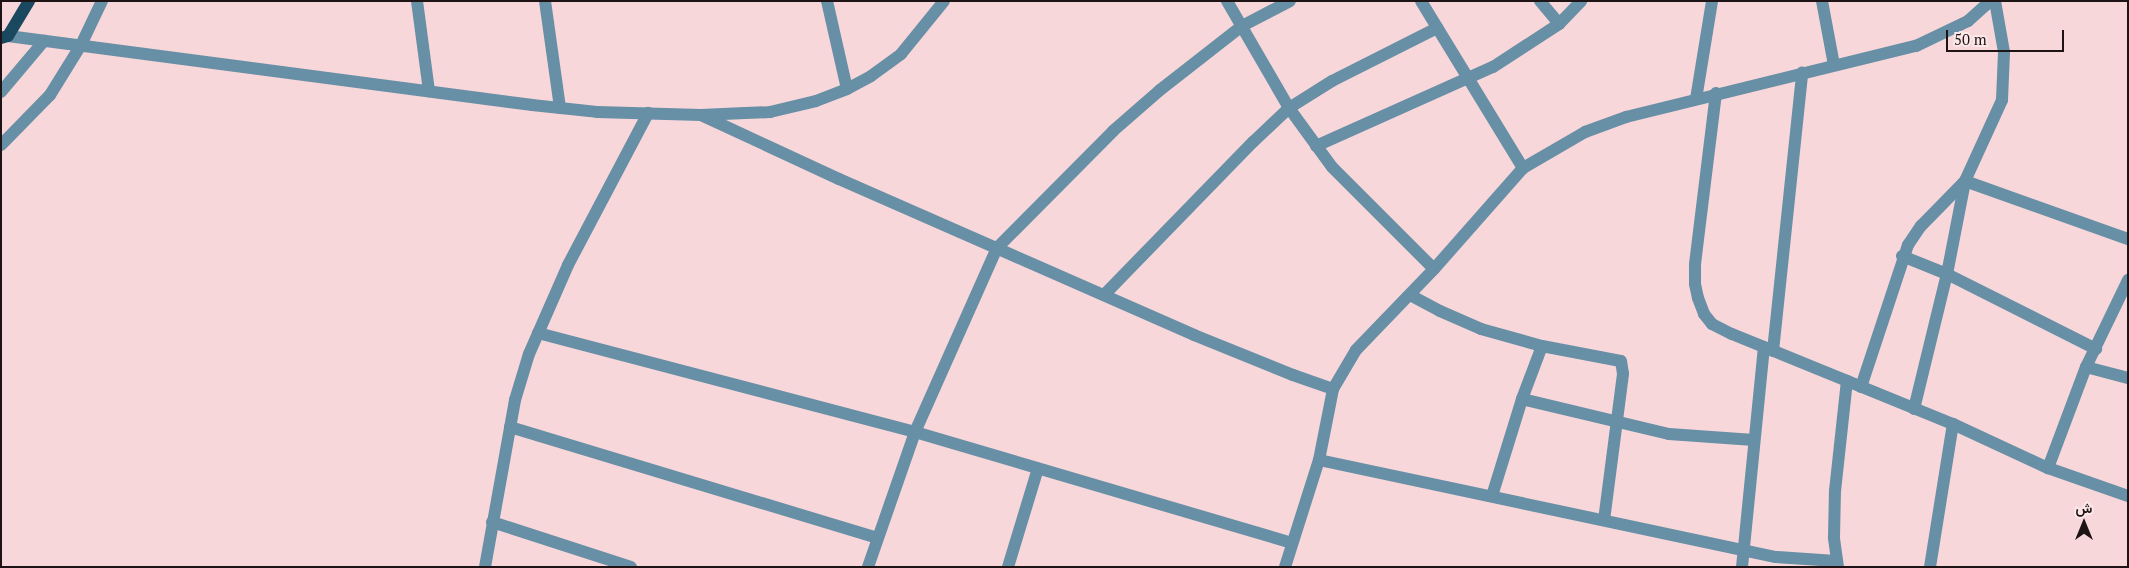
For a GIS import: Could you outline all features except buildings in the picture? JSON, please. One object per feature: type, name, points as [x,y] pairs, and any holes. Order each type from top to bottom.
[{"type":"main road","points":[[4,37],[28,1]]},
{"type":"street","points":[[1,145],[50,95],[81,45],[102,1]]},
{"type":"street","points":[[417,1],[429,91]]},
{"type":"street","points":[[544,1],[560,108]]},
{"type":"street","points":[[827,1],[847,89]]},
{"type":"street","points":[[4,37],[81,45],[560,108],[701,115],[770,112],[816,101],[847,89],[871,76],[901,54],[944,1]]},
{"type":"street","points":[[1227,1],[1289,108],[1332,167],[1434,269]]},
{"type":"street","points":[[868,567],[915,432],[997,248],[1113,131],[1160,90],[1242,26],[1290,1]]},
{"type":"street","points":[[1421,1],[1523,168]]},
{"type":"street","points":[[1540,1],[1559,24]]},
{"type":"street","points":[[1316,146],[1493,67],[1559,24],[1581,1]]},
{"type":"street","points":[[1696,99],[1712,1]]},
{"type":"street","points":[[1822,1],[1834,65]]},
{"type":"street","points":[[1285,567],[1319,460],[1333,389],[1356,350],[1434,269],[1523,168],[1585,132],[1626,117],[1834,65],[1894,53],[1925,43],[1968,21],[1990,1]]},
{"type":"street","points":[[1914,409],[1947,274],[1965,181],[2000,108],[2004,90],[2004,52],[1995,1]]},
{"type":"street","points":[[1104,295],[1253,142],[1289,108],[1332,81],[1437,28]]},
{"type":"street","points":[[1,92],[44,41]]},
{"type":"street","points":[[1742,567],[1754,440],[1769,349],[1802,73]]},
{"type":"street","points":[[1716,94],[1695,265],[1695,284],[1704,314],[1712,324],[1952,424],[2048,468],[2128,496]]},
{"type":"street","points":[[485,567],[515,400],[538,332],[568,265],[648,113]]},
{"type":"street","points":[[701,115],[839,179],[1194,335],[1333,389]]},
{"type":"street","points":[[1965,181],[2128,239]]},
{"type":"street","points":[[1861,386],[1902,256],[1921,226],[1965,181]]},
{"type":"street","points":[[1902,256],[1947,274],[2096,349]]},
{"type":"street","points":[[2048,468],[2086,367],[2128,280]]},
{"type":"street","points":[[1410,295],[1440,312],[1481,329],[1542,346],[1621,361],[1623,374],[1604,520]]},
{"type":"street","points":[[538,332],[915,432],[1292,543]]},
{"type":"street","points":[[1492,496],[1522,399],[1542,346]]},
{"type":"street","points":[[2086,367],[2128,378]]},
{"type":"street","points":[[1319,460],[1776,557],[1837,564],[1834,537],[1835,491],[1848,381]]},
{"type":"street","points":[[1522,399],[1686,436],[1754,440]]},
{"type":"street","points":[[1930,567],[1952,424]]},
{"type":"street","points":[[510,427],[878,538]]},
{"type":"street","points":[[1008,567],[1038,468]]},
{"type":"street","points":[[492,522],[631,567]]}]
